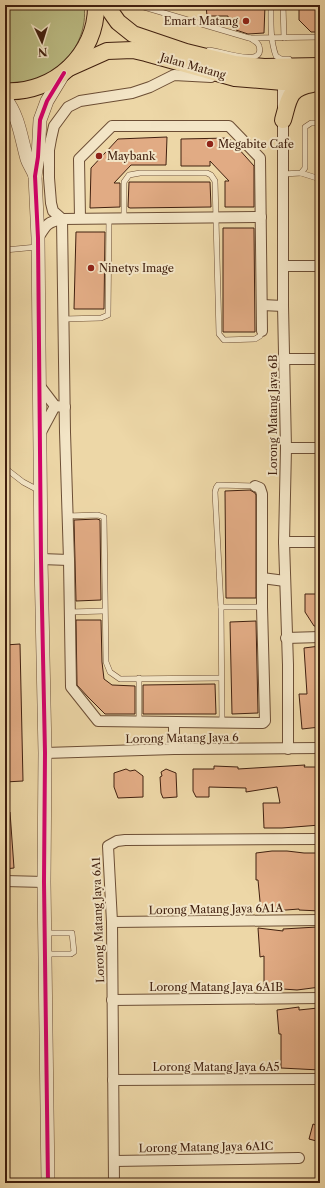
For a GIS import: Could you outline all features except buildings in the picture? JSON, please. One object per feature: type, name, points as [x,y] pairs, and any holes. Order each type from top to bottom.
[{"type":"main road","points":[[5,91],[17,91],[37,87],[47,83],[67,70],[81,55],[89,40],[94,24],[96,5]]},
{"type":"main road","name":"Jalan Matang","points":[[106,5],[118,22],[133,34],[186,52],[235,64],[264,67],[319,62]]},
{"type":"main road","name":"Jalan Matang","points":[[67,70],[107,52],[133,50],[242,79],[283,82],[320,82]]},
{"type":"main road","points":[[186,52],[210,64],[234,70],[274,74],[283,82]]},
{"type":"main road","points":[[283,120],[290,96],[296,89],[320,82]]},
{"type":"street","points":[[48,1183],[44,882],[45,753],[41,559],[38,243],[35,176],[38,157],[40,120],[47,101],[67,70]]},
{"type":"street","points":[[255,486],[260,488],[262,494],[262,607],[265,721],[262,723],[98,721],[71,688],[69,560],[60,406],[64,319],[62,219],[53,211],[51,203],[49,150],[54,126],[68,107],[80,101],[132,93],[150,87],[174,75],[242,79],[269,86],[276,94],[283,120]]},
{"type":"street","name":"Lorong Matang Jaya 6B","points":[[283,82],[283,306],[286,448],[284,542],[288,665],[288,748]]},
{"type":"street","points":[[5,98],[13,110],[28,159],[35,176]]},
{"type":"street","points":[[80,218],[79,159],[112,126],[229,126],[260,158],[262,331]]},
{"type":"street","points":[[38,243],[46,224],[62,219],[261,217]]},
{"type":"street","points":[[284,266],[320,266]]},
{"type":"street","points":[[262,305],[283,306]]},
{"type":"street","points":[[285,359],[320,359]]},
{"type":"street","points":[[39,385],[60,406]]},
{"type":"street","points":[[40,435],[60,406]]},
{"type":"street","points":[[286,448],[320,448]]},
{"type":"street","points":[[284,542],[320,542]]},
{"type":"street","points":[[41,559],[69,560]]},
{"type":"street","points":[[262,578],[285,581]]},
{"type":"street","points":[[286,638],[320,638]]},
{"type":"street","points":[[174,722],[174,749]]},
{"type":"street","name":"Lorong Matang Jaya 6","points":[[45,753],[174,749],[320,748]]},
{"type":"street","name":"Lorong Matang Jaya 6A1","points":[[114,1183],[112,922],[108,846],[116,841],[320,839]]},
{"type":"street","points":[[5,881],[44,882]]},
{"type":"street","name":"Lorong Matang Jaya 6A1A","points":[[112,922],[320,920]]},
{"type":"street","name":"Lorong Matang Jaya 6A1B","points":[[112,1000],[320,998]]},
{"type":"street","name":"Lorong Matang Jaya 6A5","points":[[113,1080],[320,1079]]},
{"type":"street","name":"Lorong Matang Jaya 6A1C","points":[[114,1161],[299,1158]]},
{"type":"lane","points":[[137,5],[249,38],[258,43],[260,48],[255,57],[248,58],[212,50],[186,52]]},
{"type":"lane","points":[[271,5],[271,38],[276,56],[281,59],[295,59]]},
{"type":"lane","points":[[283,5],[284,38]]},
{"type":"lane","points":[[249,38],[320,37]]},
{"type":"lane","points":[[301,173],[305,168],[305,127],[311,123],[320,123]]},
{"type":"lane","points":[[124,218],[124,182],[129,175],[147,173],[207,173],[211,175],[215,181],[219,334],[224,340],[255,339],[260,336],[262,331]]},
{"type":"lane","points":[[283,174],[301,173],[320,179]]},
{"type":"lane","points":[[64,319],[101,318],[108,314],[109,218]]},
{"type":"lane","points":[[5,250],[38,243]]},
{"type":"lane","points":[[5,468],[23,482],[41,492]]},
{"type":"lane","points":[[222,722],[221,607],[216,488],[218,485],[255,486]]},
{"type":"lane","points":[[67,516],[98,515],[104,517],[104,611],[106,662],[110,672],[120,678],[221,678]]},
{"type":"lane","points":[[221,607],[262,607]]},
{"type":"lane","points":[[70,612],[104,611]]},
{"type":"lane","points":[[139,678],[139,721]]},
{"type":"lane","points":[[45,933],[72,933],[74,952],[71,954],[45,954]]},
{"type":"green space","points":[[5,5],[84,5],[84,21],[80,37],[73,51],[63,63],[50,73],[36,80],[21,83],[5,83]]},
{"type":"cycle path","points":[[48,1183],[44,882],[45,753],[41,559],[38,238],[35,176],[38,157],[40,120],[47,101],[64,73]]},
{"type":"place","name":"Emart Matang","points":[[246,21]]},
{"type":"place","name":"Megabite Cafe","points":[[210,144]]},
{"type":"place","name":"Maybank","points":[[99,156]]},
{"type":"place","name":"Ninetys Image","points":[[91,268]]}]
